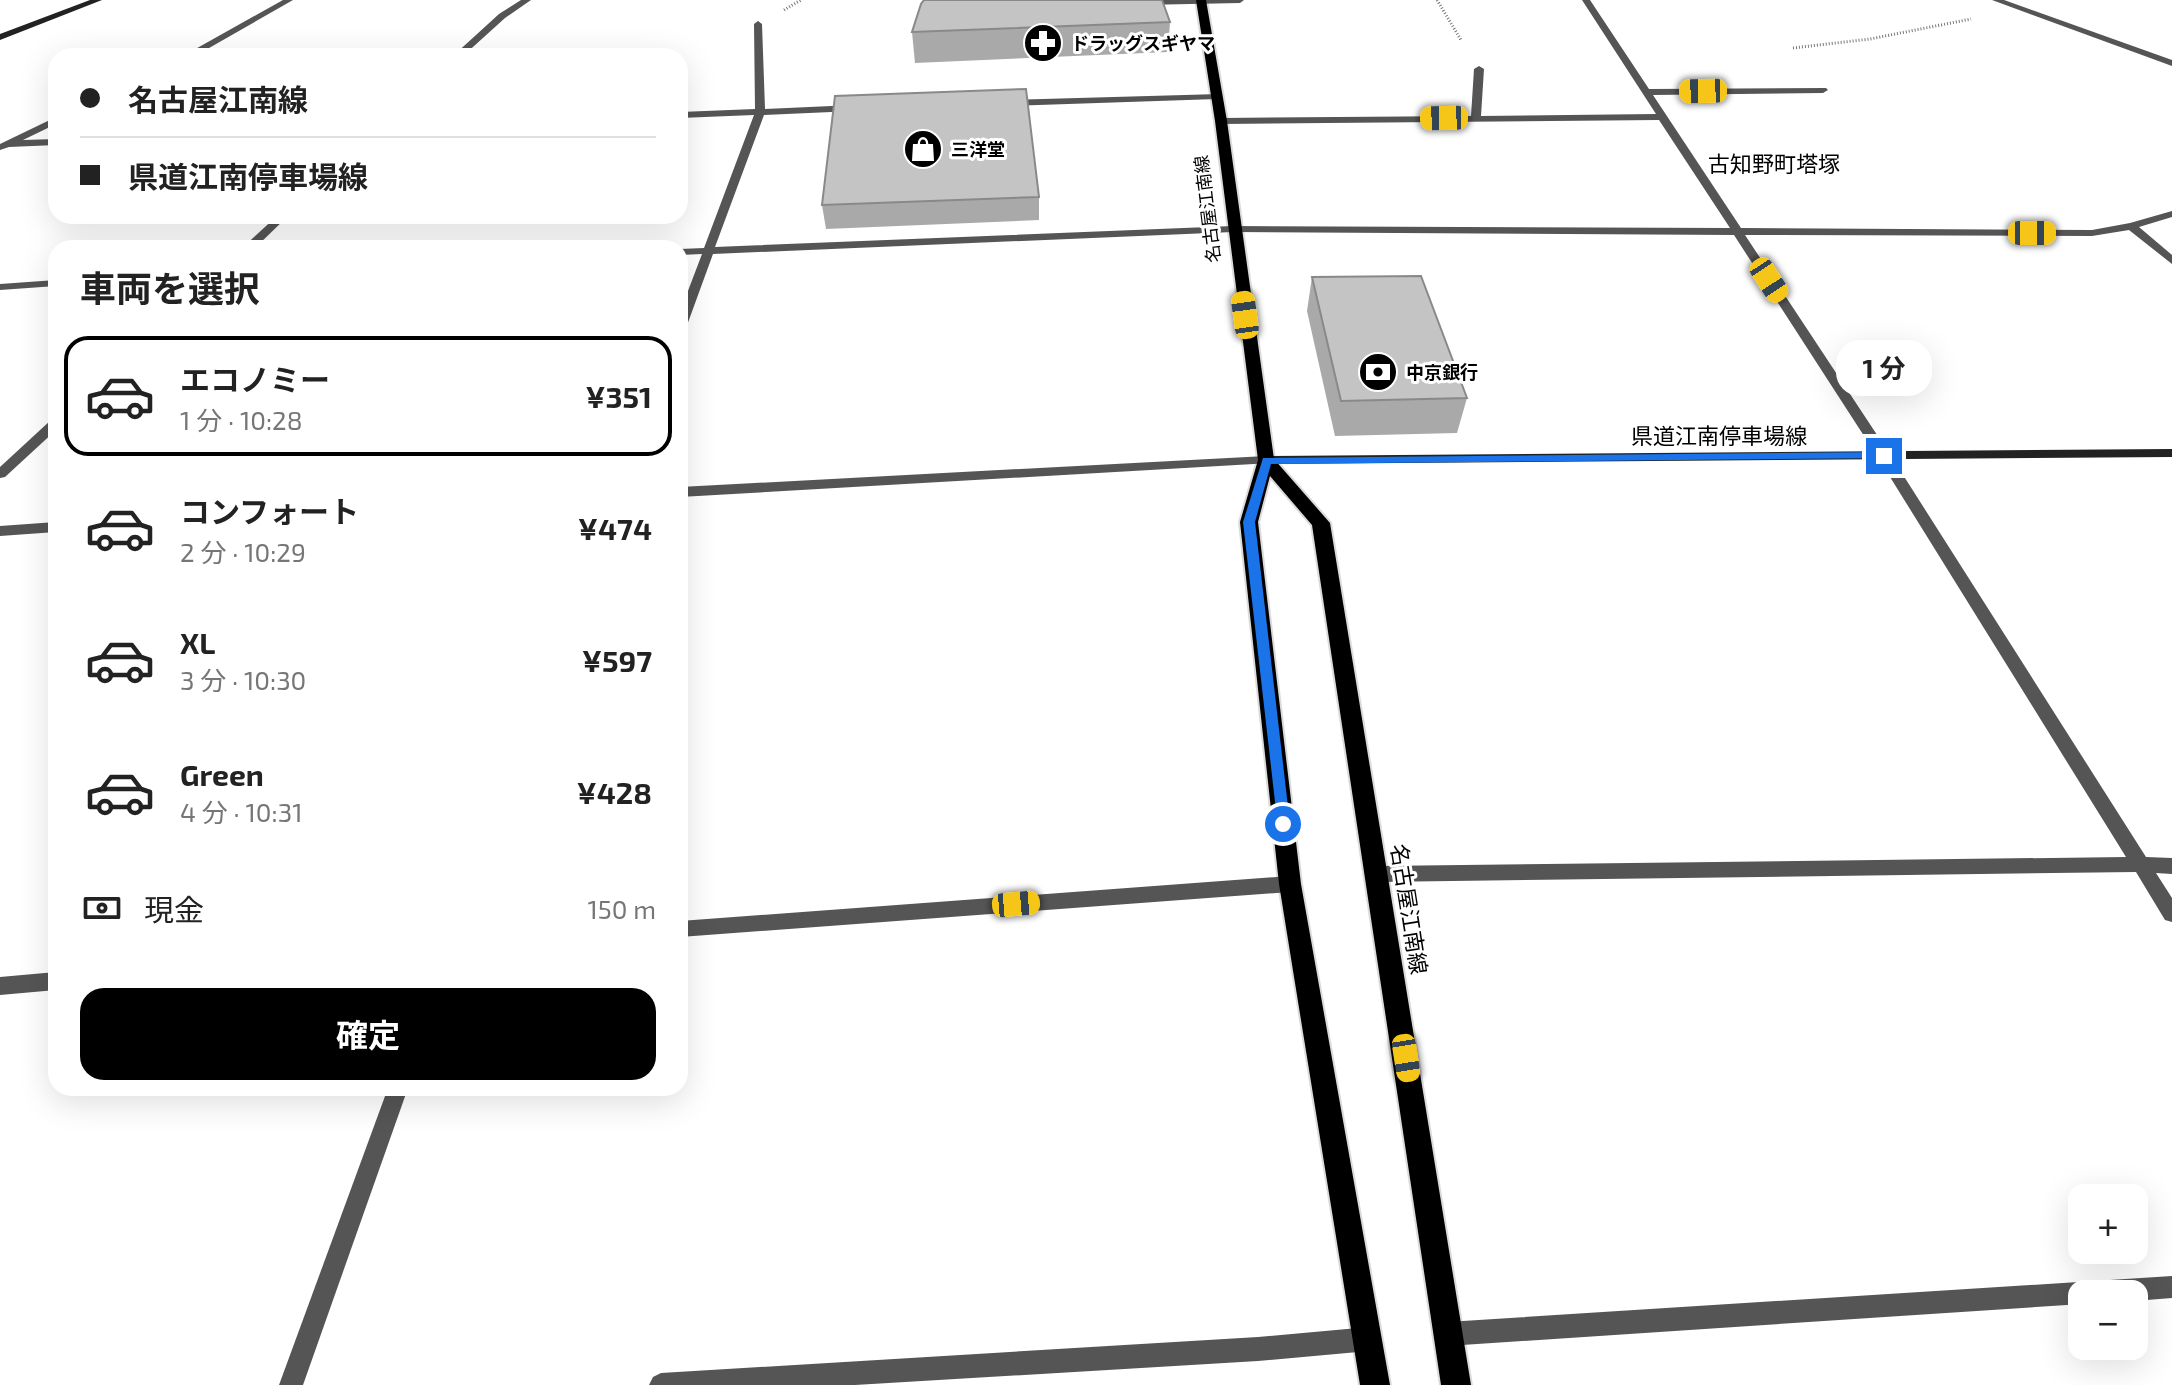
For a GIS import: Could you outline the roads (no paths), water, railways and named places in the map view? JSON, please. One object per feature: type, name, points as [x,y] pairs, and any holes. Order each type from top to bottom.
[{"type":"main road","points":[[0,37],[98,0]]},
{"type":"main road","name":"名古屋江南線","points":[[1201,0],[1221,121],[1266,460],[1249,522],[1290,884],[1375,1385]]},
{"type":"main road","name":"県道江南停車場線","points":[[1266,460],[2172,453]]},
{"type":"main road","name":"名古屋江南線","points":[[1266,460],[1321,523],[1456,1385]]},
{"type":"street","points":[[202,48],[289,0]]},
{"type":"street","points":[[467,48],[502,16],[527,0]]},
{"type":"street","points":[[1126,3],[1240,0]]},
{"type":"street","points":[[1586,0],[1659,117],[1884,456],[2172,914]]},
{"type":"street","points":[[1996,0],[2172,63]]},
{"type":"street","points":[[688,307],[760,111],[758,24]]},
{"type":"street","points":[[1476,118],[1479,69]]},
{"type":"street","points":[[1644,92],[1823,90]]},
{"type":"street","points":[[996,103],[1217,96]]},
{"type":"street","points":[[688,115],[871,108]]},
{"type":"street","points":[[1221,121],[1659,117]]},
{"type":"street","points":[[4,145],[48,124]]},
{"type":"street","points":[[4,145],[48,142]]},
{"type":"street","points":[[688,252],[1233,229],[2092,233],[2172,214]]},
{"type":"street","points":[[257,240],[274,224]]},
{"type":"street","points":[[2131,226],[2172,261]]},
{"type":"street","points":[[0,287],[48,284]]},
{"type":"street","points":[[0,474],[48,430]]},
{"type":"street","points":[[688,492],[1266,460]]},
{"type":"street","points":[[0,531],[48,528]]},
{"type":"street","points":[[1378,874],[2172,866]]},
{"type":"street","points":[[688,928],[1290,884]]},
{"type":"street","points":[[0,986],[48,982]]},
{"type":"street","points":[[291,1385],[395,1096]]},
{"type":"street","points":[[1447,1334],[2172,1287]]},
{"type":"street","points":[[661,1385],[1258,1349],[1369,1339]]},
{"type":"place","name":"ドラッグスギヤマ","points":[[1043,43]]},
{"type":"place","name":"三洋堂","points":[[923,149]]},
{"type":"place","name":"中京銀行","points":[[1378,372]]},
{"type":"district","name":"古知野町塔塚","points":[[1774,163]]}]
